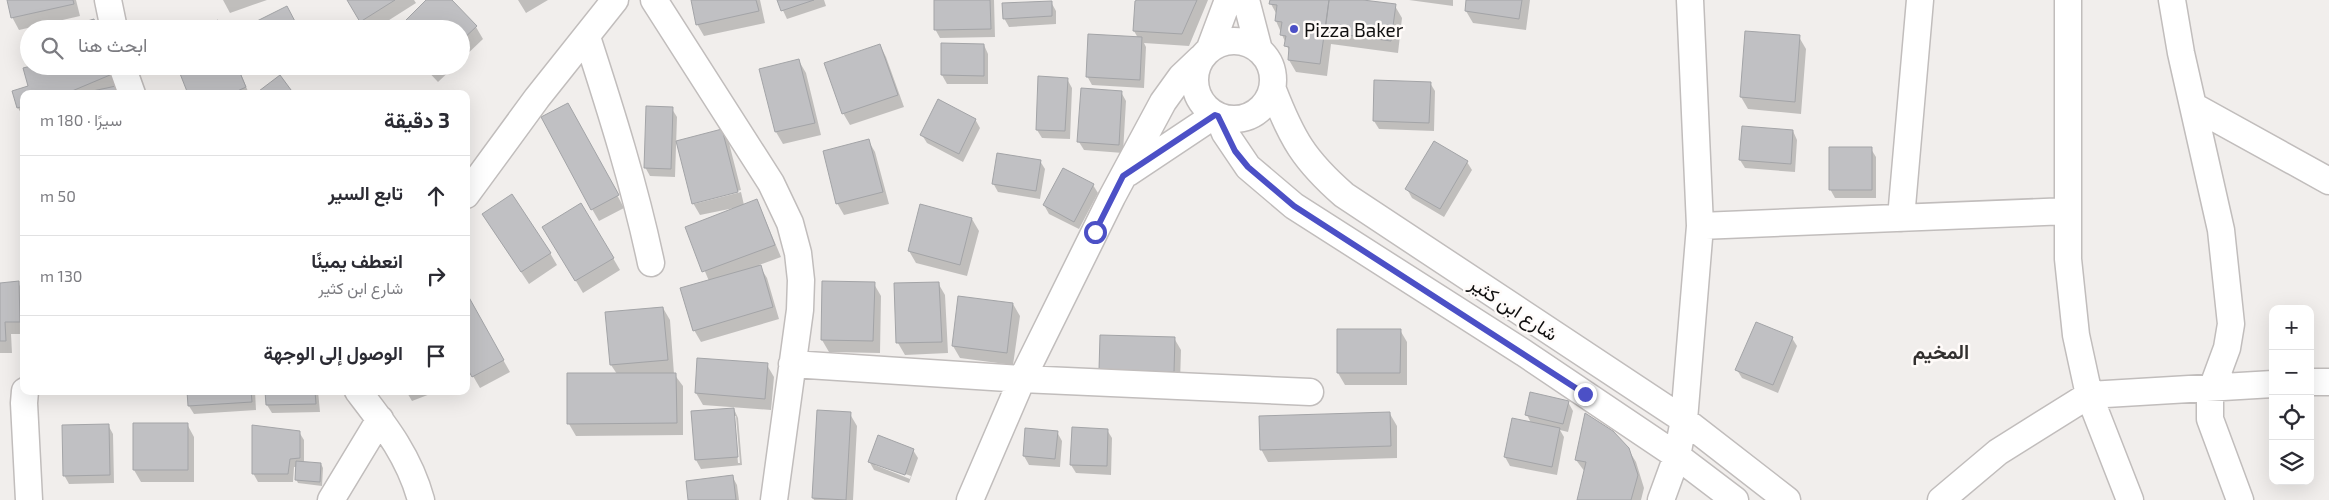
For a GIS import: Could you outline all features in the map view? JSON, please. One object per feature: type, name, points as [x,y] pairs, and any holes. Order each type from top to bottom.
[{"type":"street","points":[[108,0],[112,20]]},
{"type":"street","points":[[470,190],[537,98],[615,0]]},
{"type":"street","points":[[654,0],[750,146],[771,183],[790,223],[798,253],[801,280],[800,310],[774,500]]},
{"type":"street","points":[[1228,0],[1206,53],[1196,69],[1194,82],[1197,95],[1204,107],[1216,116],[1227,120],[1242,120],[1256,114],[1266,104],[1273,90],[1273,76],[1269,62],[1260,50],[1246,0]]},
{"type":"street","points":[[1660,500],[1676,456],[1684,420],[1700,226],[1690,0]]},
{"type":"street","points":[[1901,218],[1920,0]]},
{"type":"street","points":[[2068,0],[2068,211],[2071,298],[2088,395],[2130,500]]},
{"type":"street","points":[[2172,0],[2181,53],[2195,107],[2221,230],[2231,324],[2227,348],[2212,386],[2209,406],[2210,419],[2240,500]]},
{"type":"street","points":[[587,37],[644,226],[651,263]]},
{"type":"street","points":[[970,500],[1022,379],[1123,176],[1163,102],[1181,77],[1206,53],[1222,42],[1235,40],[1248,43],[1260,50]]},
{"type":"street","points":[[125,75],[131,90]]},
{"type":"street","name":"شارع ابن كثير","points":[[1273,90],[1288,129],[1304,154],[1344,195],[1684,420],[1787,500]]},
{"type":"street","points":[[2195,107],[2329,181]]},
{"type":"street","points":[[1123,176],[1216,116]]},
{"type":"street","name":"شارع ابن كثير","points":[[1216,116],[1235,151],[1248,167],[1294,206],[1524,353],[1676,456],[1735,500]]},
{"type":"street","points":[[1700,226],[2068,211]]},
{"type":"street","points":[[792,364],[1022,379],[1310,392]]},
{"type":"street","points":[[2314,382],[2329,382]]},
{"type":"street","points":[[1941,500],[1998,452],[2088,395],[2212,386],[2269,384]]},
{"type":"street","points":[[25,395],[29,500]]},
{"type":"street","points":[[361,395],[380,419],[414,474],[421,500]]},
{"type":"street","points":[[331,500],[380,419]]},
{"type":"building","points":[[7,0],[73,0],[74,4],[11,18]]},
{"type":"building","points":[[347,0],[395,0],[363,20],[359,20]]},
{"type":"building","points":[[426,0],[452,0],[477,26],[470,33],[470,20],[406,20]]},
{"type":"building","points":[[691,0],[756,0],[759,11],[696,25]]},
{"type":"building","points":[[777,0],[814,0],[781,11]]},
{"type":"building","points":[[934,0],[990,0],[991,29],[934,30]]},
{"type":"building","points":[[1197,0],[1182,34],[1133,31],[1135,1]]},
{"type":"building","points":[[1270,0],[1329,0],[1320,64],[1288,60],[1289,47],[1284,46],[1286,36],[1280,35],[1282,22],[1275,21],[1277,5],[1269,4]]},
{"type":"building","points":[[1329,0],[1363,0],[1396,4],[1391,41],[1325,32]]},
{"type":"building","points":[[1466,0],[1522,0],[1519,19],[1465,11]]},
{"type":"building","points":[[1052,1],[1052,16],[1003,19],[1002,3]]},
{"type":"building","points":[[287,6],[294,20],[259,20]]},
{"type":"building","points":[[1745,31],[1800,35],[1795,102],[1740,97]]},
{"type":"building","points":[[1088,34],[1142,37],[1140,80],[1086,77]]},
{"type":"building","points":[[941,43],[984,44],[984,76],[941,75]]},
{"type":"building","points":[[880,44],[898,95],[842,114],[824,63]]},
{"type":"building","points":[[799,59],[815,123],[775,132],[759,69]]},
{"type":"building","points":[[25,75],[110,75],[74,90],[20,90],[20,107],[17,108],[12,91],[28,86]]},
{"type":"building","points":[[181,75],[241,75],[246,87],[240,90],[186,90]]},
{"type":"building","points":[[280,75],[291,90],[260,90]]},
{"type":"building","points":[[1038,76],[1068,78],[1065,131],[1036,130]]},
{"type":"building","points":[[1374,80],[1431,82],[1429,123],[1373,121]]},
{"type":"building","points":[[116,86],[117,90],[97,90]]},
{"type":"building","points":[[1081,88],[1122,91],[1119,145],[1077,142]]},
{"type":"building","points":[[938,99],[976,119],[959,154],[920,135]]},
{"type":"building","points":[[568,103],[619,195],[591,210],[541,117]]},
{"type":"building","points":[[646,106],[673,107],[671,169],[644,168]]},
{"type":"building","points":[[1742,126],[1793,130],[1791,164],[1739,160]]},
{"type":"building","points":[[722,129],[738,192],[692,204],[676,141]]},
{"type":"building","points":[[869,139],[883,192],[836,204],[823,151]]},
{"type":"building","points":[[1434,141],[1468,161],[1440,209],[1405,189]]},
{"type":"building","points":[[1829,147],[1872,147],[1872,190],[1829,190]]},
{"type":"building","points":[[997,153],[1041,160],[1036,191],[992,184]]},
{"type":"building","points":[[1063,168],[1094,184],[1074,222],[1043,205]]},
{"type":"building","points":[[512,194],[551,253],[521,272],[482,214]]},
{"type":"building","points":[[757,199],[775,245],[702,272],[685,227]]},
{"type":"building","points":[[581,203],[614,258],[575,281],[542,227]]},
{"type":"building","points":[[920,204],[972,218],[960,265],[908,251]]},
{"type":"building","points":[[761,265],[773,307],[693,331],[680,288]]},
{"type":"building","points":[[19,281],[20,322],[5,322],[6,341],[0,341],[0,283]]},
{"type":"building","points":[[822,281],[875,282],[873,341],[821,340]]},
{"type":"building","points":[[939,282],[942,342],[896,343],[894,283]]},
{"type":"building","points":[[958,296],[1013,303],[1007,353],[952,346]]},
{"type":"building","points":[[470,299],[504,360],[472,377],[470,373]]},
{"type":"building","points":[[663,307],[668,360],[610,365],[605,312]]},
{"type":"building","points":[[1756,322],[1793,337],[1773,385],[1735,370]]},
{"type":"building","points":[[1337,329],[1401,329],[1400,373],[1337,373]]},
{"type":"building","points":[[1100,335],[1175,337],[1174,372],[1099,370]]},
{"type":"building","points":[[697,358],[768,363],[765,399],[695,393]]},
{"type":"building","points":[[567,373],[676,373],[677,423],[567,424]]},
{"type":"building","points":[[1530,392],[1569,401],[1563,424],[1525,415]]},
{"type":"building","points":[[187,395],[251,395],[252,402],[188,406]]},
{"type":"building","points":[[265,395],[315,395],[316,404],[266,405]]},
{"type":"building","points":[[734,408],[738,457],[695,460],[691,411]]},
{"type":"building","points":[[817,410],[851,412],[846,500],[812,498]]},
{"type":"building","points":[[1390,412],[1391,446],[1260,450],[1259,416]]},
{"type":"building","points":[[1585,413],[1613,431],[1629,448],[1638,475],[1631,500],[1577,500],[1586,462],[1575,460]]},
{"type":"building","points":[[1512,418],[1560,428],[1552,467],[1504,457]]},
{"type":"building","points":[[133,423],[188,423],[188,470],[133,470]]},
{"type":"building","points":[[109,424],[110,475],[63,476],[62,425]]},
{"type":"building","points":[[252,425],[300,431],[300,458],[290,459],[288,474],[252,474]]},
{"type":"building","points":[[1072,427],[1108,429],[1107,466],[1070,465]]},
{"type":"building","points":[[1025,428],[1058,431],[1055,459],[1023,456]]},
{"type":"building","points":[[878,435],[914,449],[905,475],[868,462]]},
{"type":"building","points":[[296,461],[321,463],[320,482],[295,480]]},
{"type":"building","points":[[733,475],[736,500],[688,500],[686,481]]},
{"type":"place","name":"Pizza Baker","points":[[1294,29]]},
{"type":"district","name":"المخيم","points":[[1941,351]]},
{"type":"route","points":[[1095,232],[1123,176],[1215,115],[1218,116],[1235,151],[1248,167],[1294,206],[1585,394]]}]
